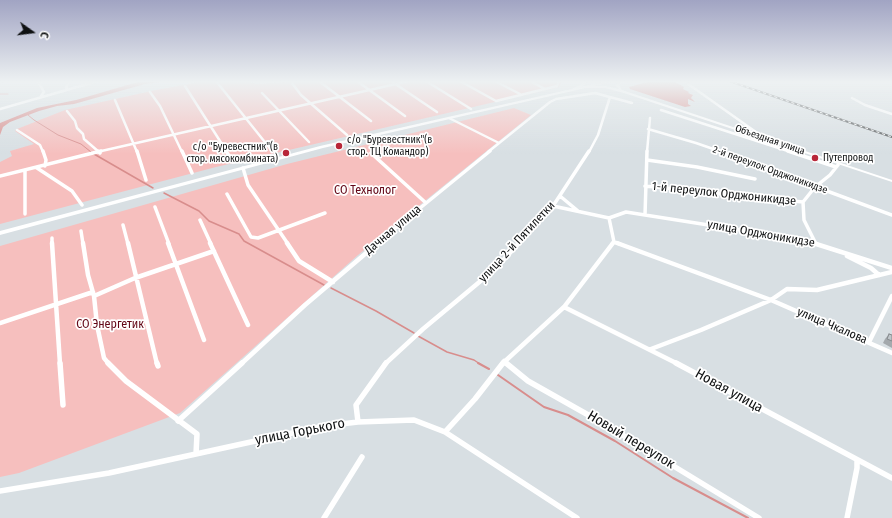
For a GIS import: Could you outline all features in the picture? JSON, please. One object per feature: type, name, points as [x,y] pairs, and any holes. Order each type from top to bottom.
[{"type":"main road","points":[[0,233],[322,147],[506,105]]},
{"type":"street","points":[[0,109],[13,105]]},
{"type":"street","points":[[117,105],[134,144],[146,180]]},
{"type":"street","points":[[159,105],[192,173]]},
{"type":"street","points":[[197,105],[233,162]]},
{"type":"street","points":[[235,105],[272,151]]},
{"type":"street","points":[[274,105],[309,142]]},
{"type":"street","points":[[0,176],[306,105]]},
{"type":"street","points":[[312,105],[347,135]]},
{"type":"street","points":[[351,105],[371,121]]},
{"type":"street","points":[[389,105],[405,116]]},
{"type":"street","points":[[427,105],[437,112]]},
{"type":"street","points":[[465,105],[471,109]]},
{"type":"street","name":"Дачная улица","points":[[178,422],[333,282],[426,203],[548,105]]},
{"type":"street","name":"улица 2-й Пятилетки","points":[[358,422],[356,405],[382,366],[423,329],[495,269],[553,206],[586,158],[598,135],[607,105]]},
{"type":"street","name":"Объездная улица","points":[[667,105],[752,132],[838,165],[892,181]]},
{"type":"street","points":[[716,105],[752,132]]},
{"type":"street","points":[[866,105],[892,114]]},
{"type":"street","points":[[661,110],[838,165],[830,175],[815,187],[803,202],[804,220],[816,244]]},
{"type":"street","points":[[67,111],[75,121],[77,128],[83,134],[84,139],[100,153]]},
{"type":"street","points":[[449,118],[476,133],[499,143]]},
{"type":"street","name":"1-й переулок Орджоникидзе","points":[[645,215],[646,160],[650,118]]},
{"type":"street","name":"2-й переулок Орджоникидзе","points":[[648,129],[696,143],[892,215]]},
{"type":"street","points":[[17,130],[40,145],[46,160],[45,166]]},
{"type":"street","points":[[371,153],[426,203]]},
{"type":"street","name":"1-й переулок Орджоникидзе","points":[[646,160],[697,166],[756,179]]},
{"type":"street","points":[[37,168],[72,191],[82,204]]},
{"type":"street","points":[[243,168],[248,185],[299,261],[333,282]]},
{"type":"street","points":[[25,171],[25,214]]},
{"type":"street","name":"1-й переулок Орджоникидзе","points":[[645,186],[803,202]]},
{"type":"street","points":[[227,194],[251,237],[258,238],[326,213]]},
{"type":"street","points":[[560,196],[579,211]]},
{"type":"street","points":[[444,432],[475,399],[504,361],[564,307],[614,242],[608,218],[553,206]]},
{"type":"street","points":[[155,207],[204,340]]},
{"type":"street","name":"улица Орджоникидзе","points":[[608,218],[626,212],[785,237],[834,249],[892,268]]},
{"type":"street","points":[[200,220],[248,325]]},
{"type":"street","points":[[123,225],[158,366]]},
{"type":"street","points":[[81,231],[88,275],[94,294],[97,325],[104,358],[126,382],[178,422],[197,434],[196,454]]},
{"type":"street","points":[[52,238],[55,304],[63,405]]},
{"type":"street","name":"улица Чкалова","points":[[614,242],[771,300],[892,353]]},
{"type":"street","points":[[834,249],[871,268],[880,275]]},
{"type":"street","points":[[0,323],[55,304],[94,294],[214,251]]},
{"type":"street","points":[[651,349],[771,300],[787,289],[817,290],[892,272]]},
{"type":"street","points":[[869,342],[892,296]]},
{"type":"street","name":"Новая улица","points":[[564,307],[651,349],[892,478]]},
{"type":"street","name":"Новый переулок","points":[[504,361],[528,381],[606,424],[759,518]]},
{"type":"street","name":"улица Горького","points":[[0,491],[109,472],[324,426],[358,422],[414,420],[444,432],[577,518]]},
{"type":"street","points":[[324,518],[362,458]]},
{"type":"street","points":[[846,518],[857,468],[857,460]]},
{"type":"green space","points":[[87,105],[481,105],[216,167],[0,224],[0,162],[12,156],[10,151],[34,144],[15,131],[65,110]]},
{"type":"green space","name":"СО Энергетик","points":[[514,108],[531,115],[358,255],[180,413],[19,473],[0,477],[0,246],[287,164]]},
{"type":"shaded area","points":[[51,105],[64,105],[39,111],[10,122],[3,127],[0,135],[0,123],[37,108]]},
{"type":"shaded area","points":[[679,105],[691,106],[685,107]]},
{"type":"building","points":[[889,334],[892,335],[892,341],[887,339]]},
{"type":"waterway","points":[[28,113],[28,115],[34,120],[58,135],[81,144],[91,152]]},
{"type":"waterway","points":[[94,154],[153,188]]},
{"type":"waterway","points":[[164,193],[199,211],[209,221],[239,234],[244,241],[324,285]]},
{"type":"waterway","points":[[331,288],[376,311],[414,333]]},
{"type":"waterway","points":[[418,336],[447,352],[474,360],[480,364]]},
{"type":"waterway","points":[[478,363],[489,369]]},
{"type":"waterway","points":[[498,375],[544,407],[568,415],[615,441],[673,478],[748,518]]},
{"type":"railway","points":[[799,105],[892,137]]},
{"type":"place","name":"с/о \"Буревестник\"(в стор. ТЦ Командор)","points":[[339,146]]},
{"type":"place","name":"с/о \"Буревестник\"(в стор. мясокомбината)","points":[[286,153]]},
{"type":"place","name":"Путепровод","points":[[815,158]]},
{"type":"park label","name":"СО Технолог","points":[[365,191]]}]
